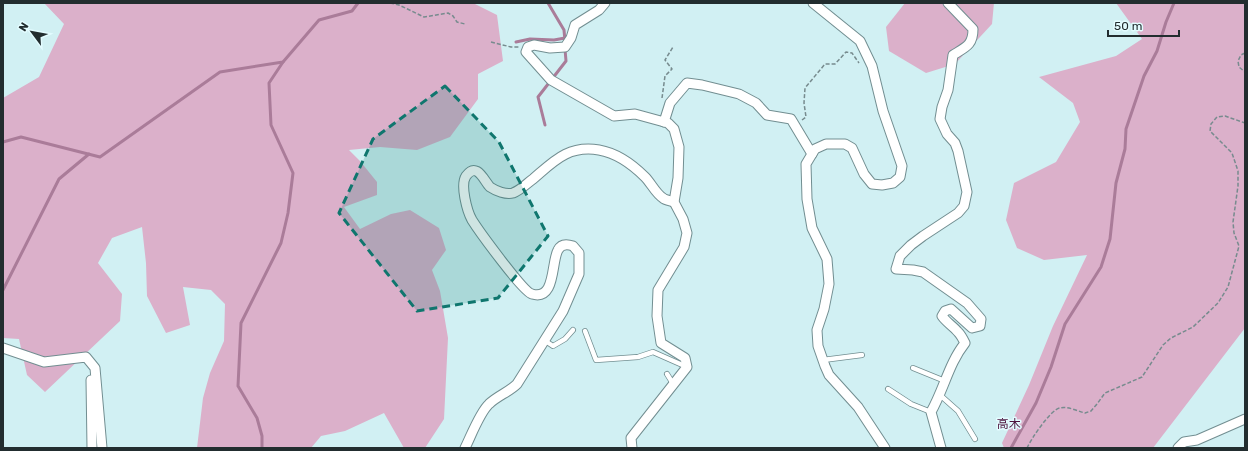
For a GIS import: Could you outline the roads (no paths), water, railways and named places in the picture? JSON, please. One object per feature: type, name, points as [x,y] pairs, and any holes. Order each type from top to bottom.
[{"type":"street","points":[[605,3],[599,10],[575,25],[572,38],[565,47],[550,48],[534,45],[528,47],[526,52],[551,80],[614,116],[635,114],[665,118]]},
{"type":"street","points":[[813,3],[860,41],[872,66],[882,111],[902,166],[900,177],[892,183],[882,185],[872,184],[864,174],[852,148],[844,144],[826,144],[815,149],[806,164],[807,199],[812,228],[827,259],[828,284],[824,308],[817,330],[818,346],[822,360],[829,375],[858,407],[885,448]]},
{"type":"street","points":[[941,448],[931,412],[940,395],[954,360],[965,343],[959,333],[952,325],[946,322],[942,316],[945,311],[951,309],[972,328],[980,326],[981,319],[967,303],[923,272],[896,269],[900,256],[911,245],[958,214],[964,206],[967,192],[955,143],[947,134],[940,119],[942,107],[948,90],[953,55],[969,44],[973,38],[973,29],[948,3]]},
{"type":"street","points":[[632,448],[631,438],[672,388],[686,367],[685,358],[661,343],[657,316],[658,290],[684,247],[687,233],[683,219],[674,202],[678,178],[679,147],[674,129],[665,118],[670,103],[687,83],[739,94],[756,103],[767,115],[791,119],[812,154]]},
{"type":"street","points":[[466,448],[484,410],[489,404],[517,384],[563,311],[579,274],[579,253],[573,246],[566,244],[561,247],[557,251],[553,274],[544,293],[538,295],[530,294],[488,243],[471,218],[463,189],[464,178],[473,171],[479,173],[490,187],[502,193],[511,194],[520,189],[561,156],[578,150],[598,150],[612,153],[634,168],[645,177],[663,198],[674,202]]},
{"type":"street","points":[[3,348],[44,362],[86,357],[95,368],[102,448]]},
{"type":"street","points":[[91,363],[92,448]]},
{"type":"street","points":[[1178,448],[1184,442],[1197,440],[1245,419]]},
{"type":"lane","points":[[544,340],[553,346],[565,339],[573,330]]},
{"type":"lane","points":[[585,331],[596,360],[638,357],[653,352],[686,367]]},
{"type":"lane","points":[[822,360],[862,355]]},
{"type":"lane","points":[[914,368],[946,381]]},
{"type":"lane","points":[[667,374],[672,382],[672,388]]},
{"type":"lane","points":[[888,389],[911,404],[931,412]]},
{"type":"lane","points":[[940,395],[958,411],[975,438]]},
{"type":"waterway","points":[[3,142],[21,137],[100,157],[220,72],[283,62],[319,20],[352,11],[358,3]]},
{"type":"waterway","points":[[548,3],[564,30],[565,41]]},
{"type":"waterway","points":[[1011,448],[1036,403],[1051,367],[1065,324],[1101,267],[1110,239],[1116,183],[1125,149],[1126,129],[1144,76],[1157,51],[1174,3]]},
{"type":"waterway","points":[[516,42],[530,39],[554,40],[565,38]]},
{"type":"waterway","points":[[545,125],[538,97],[566,61],[565,49]]},
{"type":"waterway","points":[[262,448],[262,436],[257,418],[238,386],[241,323],[281,243],[288,213],[293,173],[271,125],[269,83],[283,62]]},
{"type":"waterway","points":[[3,290],[59,179],[89,154]]},
{"type":"district","name":"高木","points":[[1009,424]]}]
